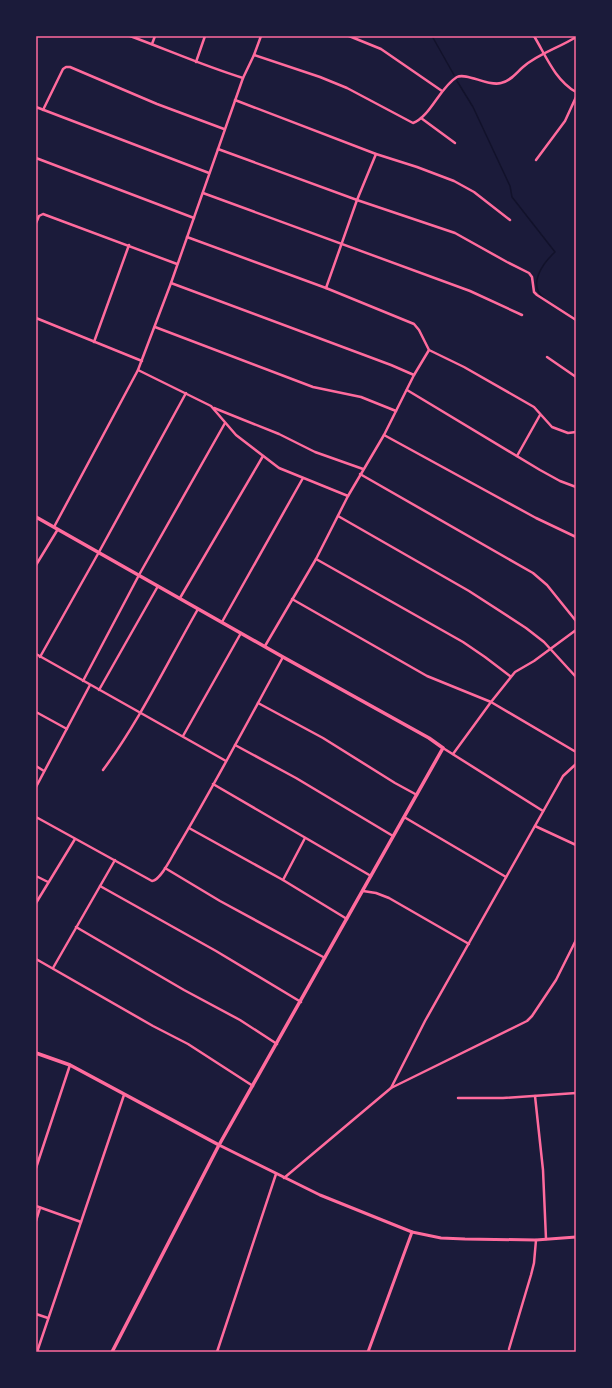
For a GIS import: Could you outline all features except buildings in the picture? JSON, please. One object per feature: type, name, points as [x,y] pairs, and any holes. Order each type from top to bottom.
[{"type":"main road","points":[[36,517],[429,738],[443,748],[219,1145],[112,1352]]},
{"type":"main road","points":[[36,1052],[70,1065],[219,1145]]},
{"type":"street","points":[[130,36],[196,62],[243,78]]},
{"type":"street","points":[[152,44],[155,36]]},
{"type":"street","points":[[196,62],[205,36]]},
{"type":"street","points":[[36,566],[142,361],[156,327],[224,129],[261,36]]},
{"type":"street","points":[[349,36],[381,48],[442,91]]},
{"type":"street","points":[[534,36],[554,71],[570,89],[576,92]]},
{"type":"street","points":[[254,55],[320,77],[413,123],[421,118],[442,91],[458,77],[461,76],[494,84],[508,81],[532,60],[576,37]]},
{"type":"street","points":[[43,110],[63,69],[70,67],[157,104],[224,129]]},
{"type":"street","points":[[536,160],[565,121],[576,97]]},
{"type":"street","points":[[235,100],[376,154],[417,167],[463,185],[510,220]]},
{"type":"street","points":[[36,107],[209,173]]},
{"type":"street","points":[[421,118],[455,143]]},
{"type":"street","points":[[218,149],[357,200],[455,233],[529,273],[532,277],[537,295],[576,320]]},
{"type":"street","points":[[326,288],[357,200],[376,154]]},
{"type":"street","points":[[36,158],[194,218]]},
{"type":"street","points":[[203,193],[342,245],[381,257],[470,291],[522,315]]},
{"type":"street","points":[[36,223],[39,216],[43,214],[178,264]]},
{"type":"street","points":[[187,237],[326,288],[414,324],[419,330],[429,350],[534,407],[552,427],[568,433],[576,432]]},
{"type":"street","points":[[94,342],[129,245]]},
{"type":"street","points":[[171,283],[391,365],[414,375]]},
{"type":"street","points":[[36,318],[142,361]]},
{"type":"street","points":[[156,327],[314,387],[362,397],[396,411]]},
{"type":"street","points":[[265,646],[316,559],[348,496],[384,435],[406,390],[429,350]]},
{"type":"street","points":[[547,357],[576,376]]},
{"type":"street","points":[[138,370],[213,407],[279,434],[315,452],[363,469]]},
{"type":"street","points":[[406,390],[540,470],[560,481],[576,487]]},
{"type":"street","points":[[40,656],[186,393]]},
{"type":"street","points":[[213,407],[236,435],[279,468],[348,496]]},
{"type":"street","points":[[517,456],[540,415]]},
{"type":"street","points":[[82,681],[139,575],[225,423]]},
{"type":"street","points":[[384,435],[536,518],[576,537]]},
{"type":"street","points":[[180,598],[262,456]]},
{"type":"street","points":[[360,474],[533,573],[547,585],[576,621]]},
{"type":"street","points":[[222,622],[303,478]]},
{"type":"street","points":[[338,516],[469,591],[526,628],[551,649],[576,677]]},
{"type":"street","points":[[316,559],[463,642],[510,676]]},
{"type":"street","points":[[100,690],[158,586]]},
{"type":"street","points":[[292,599],[427,676],[491,702],[576,752]]},
{"type":"street","points":[[102,770],[120,746],[141,713],[198,609]]},
{"type":"street","points":[[453,754],[510,676],[551,649],[576,630]]},
{"type":"street","points":[[183,736],[241,633]]},
{"type":"street","points":[[36,654],[226,761]]},
{"type":"street","points":[[36,817],[152,881],[155,880],[165,868],[189,828],[283,657]]},
{"type":"street","points":[[36,787],[90,685]]},
{"type":"street","points":[[258,703],[323,738],[417,795]]},
{"type":"street","points":[[36,712],[67,729]]},
{"type":"street","points":[[235,744],[394,836]]},
{"type":"street","points":[[443,748],[543,811]]},
{"type":"street","points":[[284,1178],[292,1169],[378,1100],[390,1088],[425,1021],[563,776],[576,764]]},
{"type":"street","points":[[36,766],[44,771]]},
{"type":"street","points":[[212,784],[371,876]]},
{"type":"street","points":[[404,817],[506,877]]},
{"type":"street","points":[[535,826],[576,845]]},
{"type":"street","points":[[189,828],[283,880],[347,919]]},
{"type":"street","points":[[36,903],[74,838]]},
{"type":"street","points":[[283,880],[305,838]]},
{"type":"street","points":[[53,968],[115,860]]},
{"type":"street","points":[[165,868],[220,901],[325,958]]},
{"type":"street","points":[[36,876],[48,882]]},
{"type":"street","points":[[100,886],[196,939],[301,1002]]},
{"type":"street","points":[[363,891],[376,893],[389,898],[469,944]]},
{"type":"street","points":[[76,927],[184,990],[240,1020],[277,1044]]},
{"type":"street","points":[[390,1088],[527,1021],[556,980],[576,940]]},
{"type":"street","points":[[36,959],[153,1026],[188,1044],[253,1086]]},
{"type":"street","points":[[36,1168],[70,1065]]},
{"type":"street","points":[[458,1098],[535,1096],[576,1093]]},
{"type":"street","points":[[37,1352],[124,1094]]},
{"type":"street","points":[[535,1096],[543,1170],[546,1239]]},
{"type":"street","points":[[219,1145],[338,1203],[412,1232],[441,1238],[536,1240],[576,1237]]},
{"type":"street","points":[[217,1352],[276,1174]]},
{"type":"street","points":[[36,1206],[81,1222]]},
{"type":"street","points":[[36,1221],[40,1208]]},
{"type":"street","points":[[368,1352],[412,1232]]},
{"type":"street","points":[[509,1349],[530,1280],[534,1263],[536,1240]]},
{"type":"street","points":[[36,1314],[48,1318]]},
{"type":"waterway","points":[[432,36],[454,75]]},
{"type":"waterway","points":[[457,81],[473,107],[510,186],[512,197],[555,252],[542,268],[537,281],[539,293],[544,298]]}]
